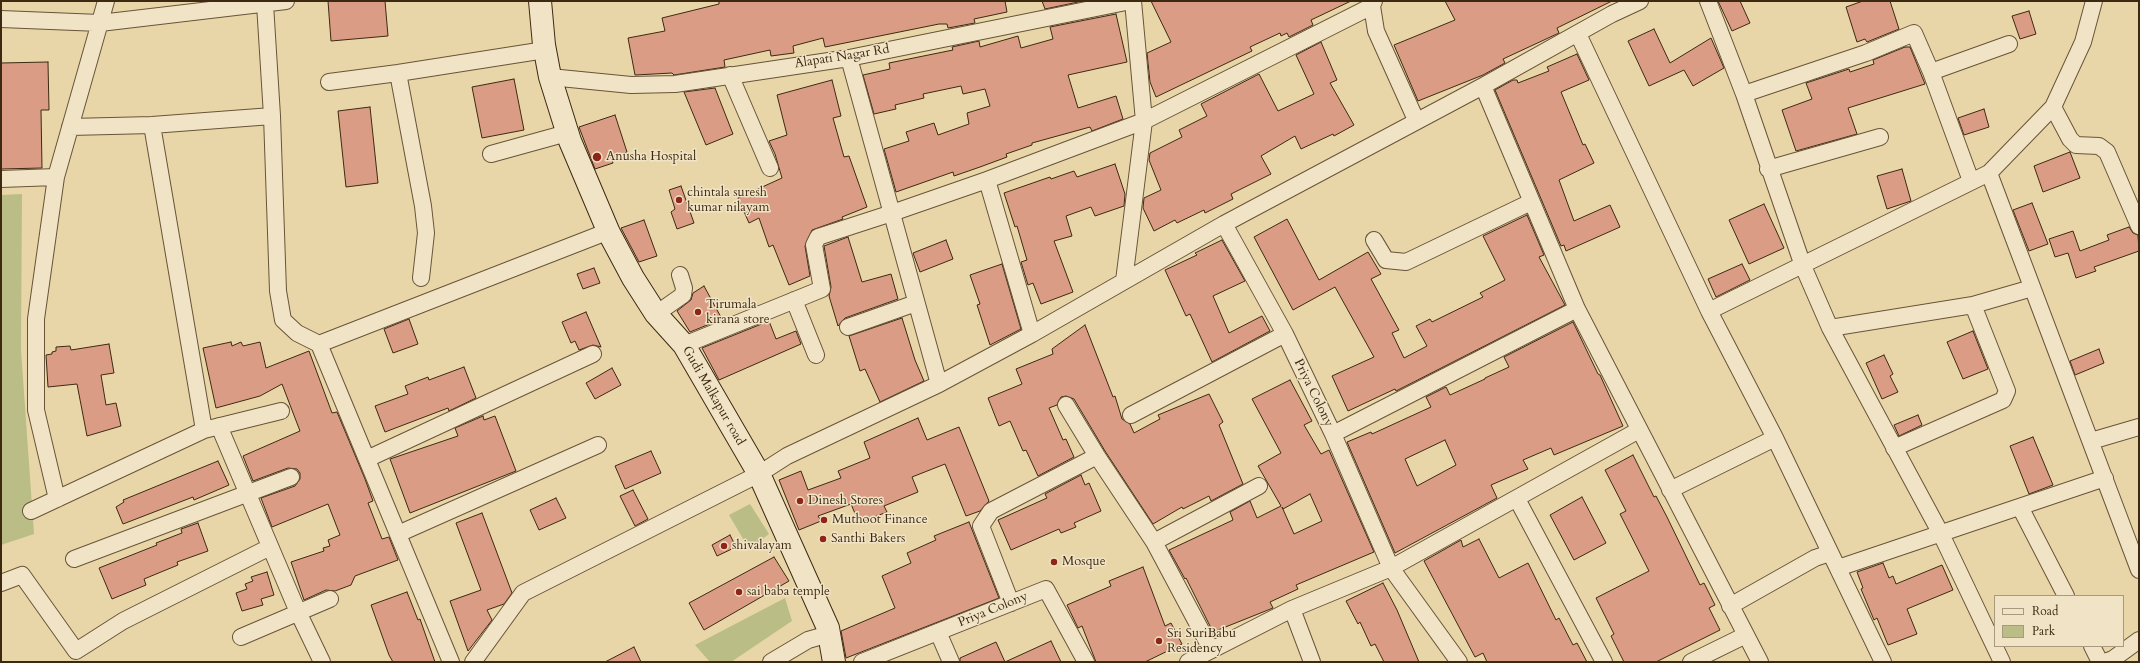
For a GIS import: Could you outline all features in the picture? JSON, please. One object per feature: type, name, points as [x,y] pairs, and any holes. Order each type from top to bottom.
[{"type":"street","points":[[58,499],[36,410],[36,319],[56,178],[106,1]]},
{"type":"street","points":[[1,19],[100,23],[286,1]]},
{"type":"street","name":"Gudi Malkapur road","points":[[540,1],[545,50],[550,77],[567,133],[609,230],[633,278],[656,314],[684,345],[759,474],[797,555],[829,634],[834,662]]},
{"type":"street","points":[[1124,281],[1144,121],[1132,1]]},
{"type":"street","name":"Alapati Nagar Rd","points":[[550,77],[654,86],[849,58],[1132,1]]},
{"type":"street","points":[[473,662],[523,593],[759,474],[787,456],[939,384],[1032,334],[1224,224],[1578,34],[1609,8],[1640,1]]},
{"type":"street","points":[[1708,1],[1744,94],[1768,169],[1803,266],[1830,328],[1941,534],[1994,645]]},
{"type":"street","points":[[1709,311],[1989,173],[2053,107],[2083,42],[2094,1]]},
{"type":"street","points":[[264,4],[272,116],[278,291],[283,320],[297,333],[319,344],[451,662]]},
{"type":"street","points":[[684,345],[822,289],[814,245],[818,236],[892,213],[987,180],[1144,121],[1373,4],[1376,31],[1416,120]]},
{"type":"street","points":[[1578,34],[1709,311],[1775,438],[1883,662]]},
{"type":"street","points":[[1744,94],[1866,53],[1914,34],[1931,72],[1971,181]]},
{"type":"street","points":[[1931,72],[2009,44]]},
{"type":"street","points":[[329,82],[398,73],[545,50]]},
{"type":"street","points":[[849,58],[939,384]]},
{"type":"street","points":[[398,73],[423,206],[426,234],[421,278]]},
{"type":"street","points":[[730,75],[770,168]]},
{"type":"street","points":[[1483,86],[1577,309],[1760,662]]},
{"type":"street","points":[[2053,107],[2070,139],[2076,145],[2099,146],[2107,152],[2139,226]]},
{"type":"street","points":[[70,126],[152,125],[272,116]]},
{"type":"street","points":[[152,125],[212,428],[248,494],[298,612],[322,662]]},
{"type":"street","points":[[491,154],[567,133]]},
{"type":"street","points":[[1768,169],[1880,137]]},
{"type":"street","points":[[1989,173],[2139,570]]},
{"type":"street","points":[[1,179],[56,178]]},
{"type":"street","points":[[987,180],[1032,334]]},
{"type":"street","points":[[1374,240],[1386,260],[1406,262],[1531,202]]},
{"type":"street","name":"Priya Colony","points":[[1224,224],[1285,334],[1333,434],[1391,568],[1459,662]]},
{"type":"street","points":[[319,344],[609,230]]},
{"type":"street","points":[[656,314],[683,295],[684,288],[680,275]]},
{"type":"street","points":[[1830,328],[1973,306],[2032,288]]},
{"type":"street","points":[[794,300],[816,355]]},
{"type":"street","points":[[848,327],[916,303]]},
{"type":"street","points":[[1894,448],[2003,400],[2007,391],[1973,306]]},
{"type":"street","points":[[1333,434],[1577,309]]},
{"type":"street","points":[[1131,415],[1285,334]]},
{"type":"street","points":[[367,459],[593,354]]},
{"type":"street","points":[[1066,406],[1154,542],[1210,649]]},
{"type":"street","points":[[31,511],[212,428],[281,411]]},
{"type":"street","points":[[2091,441],[2139,427]]},
{"type":"street","points":[[1188,662],[1210,649],[1292,609],[1391,568],[1639,430]]},
{"type":"street","points":[[1670,490],[1775,438]]},
{"type":"street","points":[[398,534],[598,445]]},
{"type":"street","points":[[1011,603],[981,526],[991,511],[1097,456]]},
{"type":"street","points":[[74,559],[291,477]]},
{"type":"street","points":[[1838,568],[2104,478]]},
{"type":"street","points":[[1154,542],[1259,486]]},
{"type":"street","points":[[1517,499],[1604,662]]},
{"type":"street","points":[[2020,507],[2065,595]]},
{"type":"street","points":[[1,583],[22,575],[76,651],[123,621],[270,547]]},
{"type":"street","points":[[1730,606],[1815,558],[1830,553]]},
{"type":"street","name":"Priya Colony","points":[[862,662],[1046,589],[1086,662]]},
{"type":"street","points":[[241,637],[330,599]]},
{"type":"street","points":[[1292,609],[1312,662]]},
{"type":"street","points":[[938,632],[951,662]]},
{"type":"street","points":[[771,662],[808,640],[829,634]]},
{"type":"street","points":[[1691,662],[1746,635]]},
{"type":"street","points":[[2093,647],[2108,661],[2139,640]]},
{"type":"street","points":[[1995,647],[2002,662]]},
{"type":"green space","points":[[22,194],[21,350],[34,534],[1,545],[1,195]]},
{"type":"green space","points":[[750,504],[769,534],[749,549],[729,515]]},
{"type":"green space","points":[[785,598],[792,621],[731,662],[710,662],[695,645]]},
{"type":"building","points":[[328,1],[385,1],[388,36],[331,41]]},
{"type":"building","points":[[719,1],[1005,1],[1007,12],[974,19],[975,23],[948,28],[947,24],[939,24],[825,47],[823,38],[793,46],[794,53],[771,56],[770,50],[724,60],[725,67],[674,75],[672,73],[635,75],[628,38],[665,31],[662,18],[719,4]]},
{"type":"building","points":[[1042,1],[1083,1],[1045,9]]},
{"type":"building","points":[[1151,1],[1351,1],[1311,20],[1313,25],[1289,37],[1287,33],[1281,36],[1280,33],[1250,47],[1252,51],[1156,97],[1150,82],[1147,53],[1171,42]]},
{"type":"building","points":[[1445,1],[1612,1],[1557,28],[1559,33],[1503,59],[1505,63],[1483,75],[1418,101],[1394,45],[1455,20]]},
{"type":"building","points":[[1718,1],[1740,1],[1750,23],[1732,31]]},
{"type":"building","points":[[1863,1],[1890,1],[1899,29],[1867,42],[1865,39],[1857,42],[1846,7]]},
{"type":"building","points":[[2029,11],[2036,34],[2020,39],[2012,16]]},
{"type":"building","points":[[1116,14],[1127,62],[1068,75],[1078,108],[1116,96],[1123,119],[1092,131],[1090,127],[1032,143],[1032,145],[1006,154],[1007,157],[980,167],[954,176],[953,172],[896,192],[884,149],[909,141],[906,132],[934,123],[938,135],[969,124],[967,113],[990,106],[985,89],[963,94],[961,86],[923,94],[924,98],[895,105],[896,109],[874,114],[863,75],[890,69],[889,63],[953,50],[952,47],[979,41],[980,47],[1018,36],[1021,48],[1053,39],[1050,27]]},
{"type":"building","points":[[1654,29],[1670,63],[1711,38],[1724,68],[1693,86],[1684,70],[1649,86],[1628,41]]},
{"type":"building","points":[[1321,42],[1337,80],[1330,83],[1354,125],[1334,136],[1333,134],[1301,149],[1295,136],[1261,156],[1271,174],[1231,194],[1233,199],[1205,213],[1204,210],[1177,223],[1175,220],[1154,231],[1143,208],[1144,198],[1161,190],[1149,160],[1150,153],[1182,137],[1179,130],[1207,116],[1201,104],[1259,74],[1278,111],[1314,94],[1296,55]]},
{"type":"building","points":[[1905,47],[1910,47],[1925,84],[1848,108],[1857,134],[1796,151],[1782,110],[1812,99],[1806,83],[1849,69],[1850,72],[1874,64],[1873,60]]},
{"type":"building","points":[[1577,54],[1589,80],[1561,92],[1583,145],[1585,144],[1594,163],[1559,180],[1574,221],[1610,205],[1620,227],[1566,251],[1564,245],[1561,246],[1495,90],[1513,80],[1517,80],[1518,83],[1549,71],[1547,67]]},
{"type":"building","points":[[48,62],[49,110],[41,110],[42,168],[1,169],[1,63]]},
{"type":"building","points":[[514,79],[524,130],[482,138],[472,87]]},
{"type":"building","points":[[832,80],[841,116],[833,118],[844,157],[849,156],[867,207],[842,217],[843,219],[812,230],[805,246],[810,276],[789,285],[773,245],[769,247],[759,218],[749,223],[738,198],[782,178],[775,154],[769,141],[787,135],[777,95]]},
{"type":"building","points":[[715,88],[733,134],[706,145],[684,92]]},
{"type":"building","points":[[370,107],[378,183],[346,187],[338,111]]},
{"type":"building","points":[[1984,109],[1989,127],[1964,135],[1958,118]]},
{"type":"building","points":[[615,115],[627,152],[611,157],[613,163],[595,169],[579,127]]},
{"type":"building","points":[[2070,152],[2080,178],[2043,192],[2034,166]]},
{"type":"building","points":[[1115,164],[1125,194],[1124,206],[1095,216],[1091,207],[1066,216],[1072,236],[1054,241],[1073,292],[1041,304],[1033,283],[1028,285],[1021,262],[1027,260],[1017,226],[1015,227],[1004,193],[1050,177],[1051,179],[1074,171],[1077,177]]},
{"type":"building","points":[[1902,169],[1911,201],[1887,209],[1877,176]]},
{"type":"building","name":"chintala suresh kumar nilayam","points":[[681,186],[694,223],[677,229],[671,212],[675,209],[669,190]]},
{"type":"building","points":[[2032,203],[2048,244],[2029,251],[2013,210]]},
{"type":"building","points":[[1764,204],[1784,248],[1749,264],[1729,220]]},
{"type":"building","points":[[1527,215],[1544,255],[1539,257],[1565,305],[1396,391],[1395,389],[1348,411],[1332,376],[1374,357],[1335,287],[1293,310],[1254,237],[1287,219],[1319,280],[1368,252],[1381,274],[1371,279],[1399,330],[1392,333],[1404,358],[1427,346],[1416,326],[1430,319],[1432,322],[1483,297],[1480,293],[1505,280],[1483,236]]},
{"type":"building","points":[[644,220],[657,256],[639,262],[621,228]]},
{"type":"building","points":[[2129,227],[2133,233],[2138,235],[2139,251],[2094,267],[2096,271],[2076,278],[2068,253],[2055,257],[2049,239],[2073,231],[2080,251],[2109,240],[2107,235]]},
{"type":"building","points":[[848,237],[862,282],[891,274],[898,299],[845,318],[838,326],[829,296],[831,287],[824,246]]},
{"type":"building","points":[[946,240],[953,259],[920,272],[913,253]]},
{"type":"building","points":[[1222,240],[1245,281],[1213,296],[1229,333],[1262,316],[1270,331],[1212,362],[1190,314],[1186,316],[1165,270],[1197,255],[1195,253]]},
{"type":"building","points":[[1002,264],[1021,329],[990,345],[977,305],[980,304],[970,275]]},
{"type":"building","points":[[1742,264],[1750,280],[1716,297],[1708,279]]},
{"type":"building","points":[[594,268],[600,283],[583,289],[577,274]]},
{"type":"building","name":"Tirumala kirana store","points":[[704,286],[722,319],[690,332],[677,311],[691,300],[693,293]]},
{"type":"building","points":[[586,312],[601,347],[593,345],[579,350],[575,341],[571,343],[562,322]]},
{"type":"building","points":[[902,318],[915,360],[924,381],[880,402],[865,369],[860,371],[849,336]]},
{"type":"building","points":[[409,319],[418,344],[393,353],[384,329]]},
{"type":"building","points":[[769,321],[776,339],[796,331],[801,344],[719,380],[702,348]]},
{"type":"building","points":[[1573,322],[1598,374],[1600,375],[1623,426],[1554,455],[1551,448],[1523,460],[1528,469],[1491,485],[1497,498],[1395,553],[1347,442],[1371,432],[1372,434],[1431,407],[1426,397],[1446,387],[1450,395],[1509,367],[1504,357]],"holes":[[[1445,440],[1456,465],[1417,486],[1405,459]]]},
{"type":"building","points":[[1085,325],[1113,397],[1115,396],[1122,419],[1130,424],[1134,433],[1160,419],[1158,415],[1209,394],[1223,422],[1219,425],[1243,484],[1211,501],[1209,496],[1183,509],[1182,507],[1153,524],[1105,451],[1074,399],[1066,396],[1061,397],[1057,405],[1049,408],[1063,440],[1066,439],[1074,457],[1038,476],[1026,450],[1023,451],[1010,421],[999,426],[988,398],[1022,384],[1016,369],[1053,354],[1052,349]]},
{"type":"building","points":[[1973,331],[1988,369],[1963,379],[1947,342]]},
{"type":"building","points":[[231,342],[232,346],[241,342],[243,346],[260,342],[266,368],[309,351],[332,413],[337,412],[365,479],[373,501],[368,503],[382,539],[389,537],[398,560],[355,576],[351,585],[335,591],[326,590],[304,600],[291,562],[324,551],[323,548],[330,546],[328,540],[340,535],[328,504],[272,527],[261,498],[295,486],[300,479],[300,473],[297,469],[288,468],[253,481],[243,456],[300,431],[282,384],[260,396],[216,408],[203,348]]},
{"type":"building","points":[[109,344],[114,373],[101,375],[106,405],[116,403],[121,426],[87,436],[77,384],[48,387],[46,355],[52,354],[52,352],[56,351],[56,347],[70,346],[71,350]]},
{"type":"building","points":[[2099,349],[2104,363],[2075,375],[2070,361]]},
{"type":"building","points":[[1884,355],[1893,374],[1890,376],[1898,392],[1882,399],[1866,363]]},
{"type":"building","points":[[464,367],[476,398],[449,411],[448,408],[385,432],[375,406],[408,394],[405,386],[428,377],[429,380]]},
{"type":"building","points":[[612,368],[621,385],[595,399],[586,383]]},
{"type":"building","points":[[1290,380],[1312,421],[1304,425],[1321,454],[1329,450],[1374,552],[1296,585],[1298,589],[1270,602],[1273,608],[1213,632],[1186,578],[1185,579],[1169,550],[1233,520],[1230,512],[1250,501],[1257,518],[1281,506],[1258,466],[1281,453],[1252,399]],"holes":[[[1310,494],[1322,521],[1294,534],[1282,507],[1283,509]]]},
{"type":"building","points":[[1918,415],[1922,425],[1899,436],[1894,425]]},
{"type":"building","points":[[483,416],[484,420],[495,416],[516,471],[410,513],[390,459],[458,436],[455,428]]},
{"type":"building","points":[[918,418],[927,440],[959,427],[989,501],[980,511],[966,516],[945,464],[912,477],[918,492],[884,506],[887,512],[859,523],[851,504],[818,516],[821,521],[799,530],[779,480],[801,471],[808,490],[841,478],[838,471],[870,458],[864,442]]},
{"type":"building","points":[[2033,437],[2053,485],[2029,494],[2010,446]]},
{"type":"building","points":[[651,451],[661,473],[625,489],[615,466]]},
{"type":"building","points":[[1633,455],[1654,497],[1656,496],[1667,517],[1700,585],[1704,583],[1715,605],[1709,608],[1720,630],[1656,662],[1624,662],[1611,636],[1614,634],[1596,598],[1649,571],[1620,514],[1626,511],[1605,470]]},
{"type":"building","points":[[218,461],[229,485],[194,500],[193,497],[123,524],[116,507],[124,502],[123,500]]},
{"type":"building","points":[[1081,475],[1085,485],[1089,483],[1101,511],[1074,523],[1076,527],[1061,533],[1059,529],[1011,550],[998,520],[1047,498],[1045,494]]},
{"type":"building","points":[[633,490],[648,519],[635,526],[620,496]]},
{"type":"building","points":[[1582,497],[1606,543],[1574,560],[1550,515]]},
{"type":"building","points":[[556,498],[566,518],[539,530],[530,510]]},
{"type":"building","points":[[482,513],[512,593],[504,604],[487,610],[492,620],[468,651],[450,601],[481,590],[456,523]]},
{"type":"building","points":[[969,522],[999,598],[846,658],[841,631],[895,608],[882,576],[911,563],[907,553],[936,540],[934,536]]},
{"type":"building","points":[[198,523],[208,551],[177,562],[178,565],[144,579],[146,585],[112,599],[99,568],[157,545],[156,543],[182,533],[181,529]]},
{"type":"building","name":"shivalayam","points":[[730,535],[736,547],[717,556],[712,545]]},
{"type":"building","points":[[1479,539],[1499,578],[1528,563],[1556,620],[1559,618],[1573,645],[1577,643],[1587,662],[1487,662],[1483,653],[1475,657],[1424,561],[1461,540],[1463,547]]},
{"type":"building","name":"sai baba temple","points":[[774,557],[789,581],[704,630],[689,603]]},
{"type":"building","points":[[1883,563],[1889,578],[1893,576],[1896,584],[1942,565],[1953,590],[1907,609],[1917,634],[1888,645],[1877,618],[1874,620],[1861,589],[1863,588],[1857,572]]},
{"type":"building","points":[[1143,567],[1165,626],[1171,623],[1182,644],[1145,662],[1096,662],[1082,626],[1078,628],[1067,605],[1111,586],[1109,581]]},
{"type":"building","points":[[267,572],[274,595],[261,599],[263,605],[242,611],[236,593],[247,589],[245,584],[253,581],[251,577]]},
{"type":"building","points":[[1383,583],[1397,610],[1419,662],[1384,662],[1375,644],[1371,646],[1360,622],[1358,624],[1346,601]]},
{"type":"building","points":[[407,592],[418,620],[420,619],[435,662],[393,662],[389,655],[371,605]]},
{"type":"building","points":[[1051,641],[1061,662],[1005,662]]},
{"type":"building","points":[[996,642],[1005,662],[960,662],[960,658]]},
{"type":"building","points":[[634,647],[641,662],[605,662]]},
{"type":"place","name":"Anusha Hospital","points":[[597,157]]},
{"type":"place","name":"chintala suresh kumar nilayam","points":[[679,200]]},
{"type":"place","name":"Tirumala kirana store","points":[[698,312]]},
{"type":"place","name":"Dinesh Stores","points":[[800,501]]},
{"type":"place","name":"Muthoot Finance","points":[[824,520]]},
{"type":"place","name":"Santhi Bakers","points":[[823,539]]},
{"type":"place","name":"shivalayam","points":[[724,546]]},
{"type":"place","name":"Mosque","points":[[1054,562]]},
{"type":"place","name":"sai baba temple","points":[[739,592]]},
{"type":"place","name":"Sri SuriBabu Residency","points":[[1159,641]]}]
